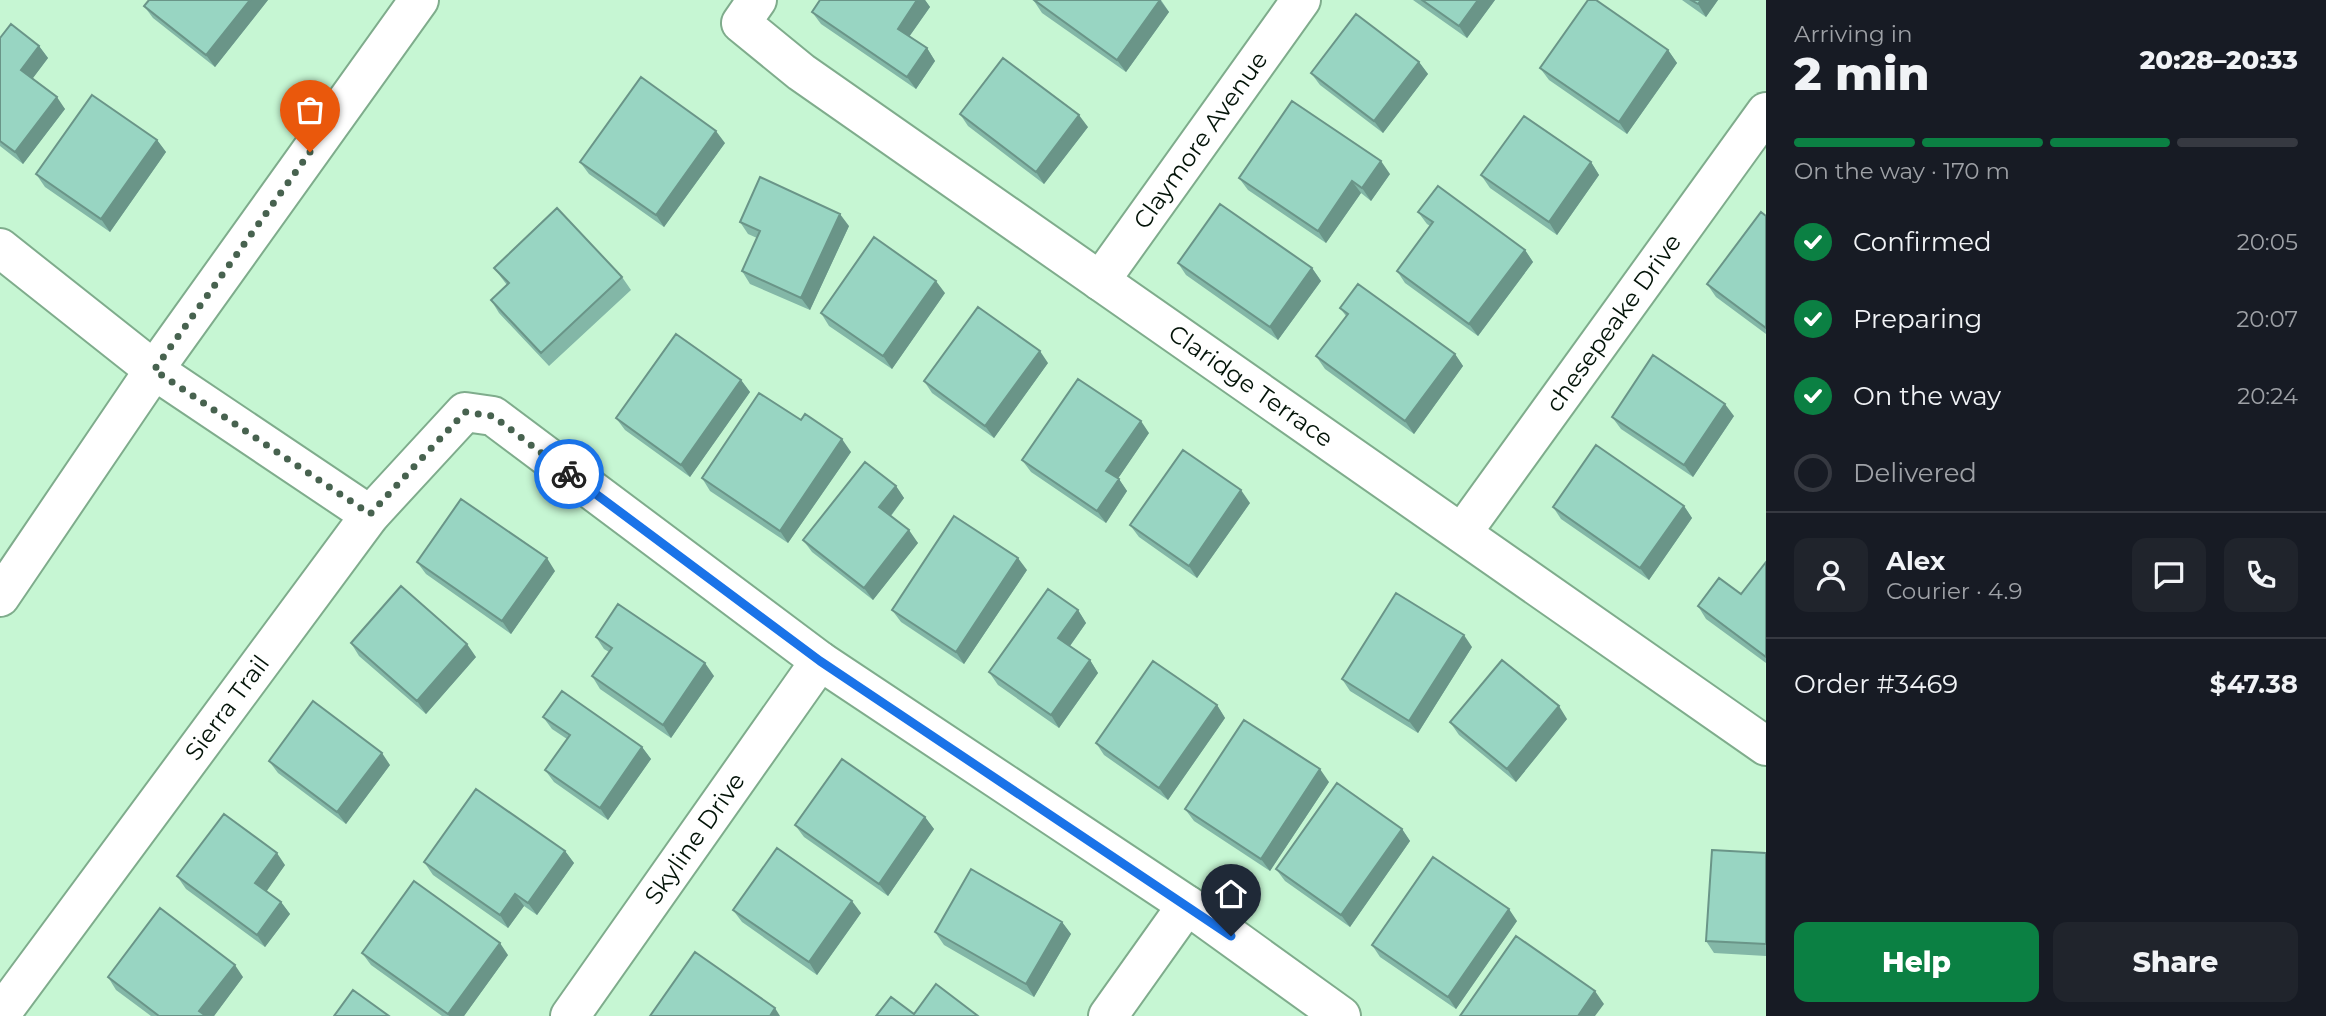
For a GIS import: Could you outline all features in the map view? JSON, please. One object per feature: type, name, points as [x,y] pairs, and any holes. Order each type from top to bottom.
[{"type":"street","points":[[0,597],[154,370],[419,0]]},
{"type":"street","name":"Claymore Avenue","points":[[1100,281],[1301,0]]},
{"type":"street","name":"Claridge Terrace","points":[[749,12],[801,72],[1766,746]]},
{"type":"street","name":"chesepeake Drive","points":[[1462,533],[1766,112]]},
{"type":"street","points":[[0,248],[154,370],[370,514]]},
{"type":"street","name":"Sierra Trail","points":[[0,1015],[370,514],[465,412],[493,416],[820,661]]},
{"type":"street","points":[[820,661],[1187,905],[1341,1016]]},
{"type":"street","name":"Skyline Drive","points":[[570,1016],[820,661]]},
{"type":"street","points":[[1108,1016],[1187,905]]},
{"type":"building","points":[[149,0],[250,0],[206,55],[144,6]]},
{"type":"building","points":[[820,0],[917,0],[898,29],[927,48],[907,77],[812,12]]},
{"type":"building","points":[[1034,0],[1160,0],[1117,60]]},
{"type":"building","points":[[1422,0],[1478,0],[1459,26]]},
{"type":"building","points":[[1588,0],[1596,0],[1668,50],[1619,122],[1540,68]]},
{"type":"building","points":[[1356,14],[1419,62],[1374,121],[1311,73]]},
{"type":"building","points":[[11,24],[39,46],[21,70],[57,97],[15,152],[0,141],[0,38]]},
{"type":"building","points":[[1003,58],[1079,115],[1036,172],[960,114]]},
{"type":"building","points":[[641,77],[716,131],[656,215],[580,162]]},
{"type":"building","points":[[92,95],[157,140],[101,219],[36,174]]},
{"type":"building","points":[[1292,101],[1381,161],[1362,188],[1352,181],[1318,231],[1239,178]]},
{"type":"building","points":[[1524,116],[1591,162],[1549,222],[1481,175]]},
{"type":"building","points":[[760,177],[840,214],[801,298],[742,271],[760,231],[740,222]]},
{"type":"building","points":[[1438,186],[1525,250],[1469,324],[1397,271],[1433,222],[1418,212]]},
{"type":"building","points":[[1220,204],[1312,268],[1270,327],[1178,263]]},
{"type":"building","points":[[557,208],[622,277],[541,353],[491,300],[509,283],[494,268]]},
{"type":"building","points":[[1761,212],[1766,216],[1766,328],[1707,284]]},
{"type":"building","points":[[874,237],[936,281],[883,356],[821,313]]},
{"type":"building","points":[[1358,284],[1455,354],[1405,421],[1316,356],[1348,314],[1340,308]]},
{"type":"building","points":[[978,307],[1040,351],[985,426],[924,381]]},
{"type":"building","points":[[676,334],[741,380],[681,465],[616,418]]},
{"type":"building","points":[[1653,355],[1725,404],[1684,465],[1612,417]]},
{"type":"building","points":[[1078,379],[1141,421],[1106,471],[1119,479],[1097,511],[1022,460]]},
{"type":"building","points":[[759,393],[801,420],[805,414],[842,439],[780,531],[702,478]]},
{"type":"building","points":[[1596,445],[1684,506],[1640,568],[1553,507]]},
{"type":"building","points":[[1183,450],[1241,490],[1189,566],[1130,525]]},
{"type":"building","points":[[865,462],[896,486],[879,507],[909,530],[864,588],[803,540]]},
{"type":"building","points":[[461,499],[547,558],[502,621],[417,562]]},
{"type":"building","points":[[954,516],[1018,558],[956,652],[892,610]]},
{"type":"building","points":[[1766,562],[1766,657],[1698,606],[1719,578],[1741,594]]},
{"type":"building","points":[[401,586],[467,644],[417,701],[351,643]]},
{"type":"building","points":[[1048,589],[1078,610],[1058,638],[1090,660],[1051,715],[989,672]]},
{"type":"building","points":[[1396,593],[1464,635],[1409,721],[1342,679]]},
{"type":"building","points":[[618,604],[705,663],[663,725],[592,676],[612,648],[596,637]]},
{"type":"building","points":[[1502,660],[1559,706],[1507,769],[1450,722]]},
{"type":"building","points":[[1153,661],[1217,705],[1159,788],[1096,743]]},
{"type":"building","points":[[562,691],[642,747],[600,808],[545,770],[570,735],[543,717]]},
{"type":"building","points":[[313,701],[382,753],[337,812],[269,761]]},
{"type":"building","points":[[1244,720],[1320,769],[1261,859],[1185,809]]},
{"type":"building","points":[[842,759],[925,817],[879,884],[795,825]]},
{"type":"building","points":[[1337,783],[1402,829],[1341,915],[1276,869]]},
{"type":"building","points":[[476,789],[565,851],[528,903],[515,894],[500,915],[424,862]]},
{"type":"building","points":[[224,814],[277,853],[255,883],[281,902],[257,935],[177,876]]},
{"type":"building","points":[[777,848],[852,901],[809,962],[733,910]]},
{"type":"building","points":[[1712,850],[1766,853],[1766,944],[1706,941]]},
{"type":"building","points":[[1433,857],[1509,909],[1448,997],[1372,945]]},
{"type":"building","points":[[971,869],[1062,922],[1026,984],[935,932]]},
{"type":"building","points":[[414,881],[500,943],[448,1014],[362,953]]},
{"type":"building","points":[[160,908],[235,965],[199,1011],[206,1016],[159,1016],[108,977]]},
{"type":"building","points":[[1516,936],[1595,991],[1578,1016],[1460,1016]]},
{"type":"building","points":[[695,952],[775,1008],[770,1016],[650,1016]]},
{"type":"building","points":[[936,984],[978,1016],[876,1016],[891,997],[914,1014]]},
{"type":"building","points":[[353,990],[389,1016],[334,1016]]},
{"type":"way so far","points":[[310,152],[154,370],[370,514],[465,412],[493,416],[569,474]]},
{"type":"route","points":[[569,474],[820,661],[1231,936]]}]
